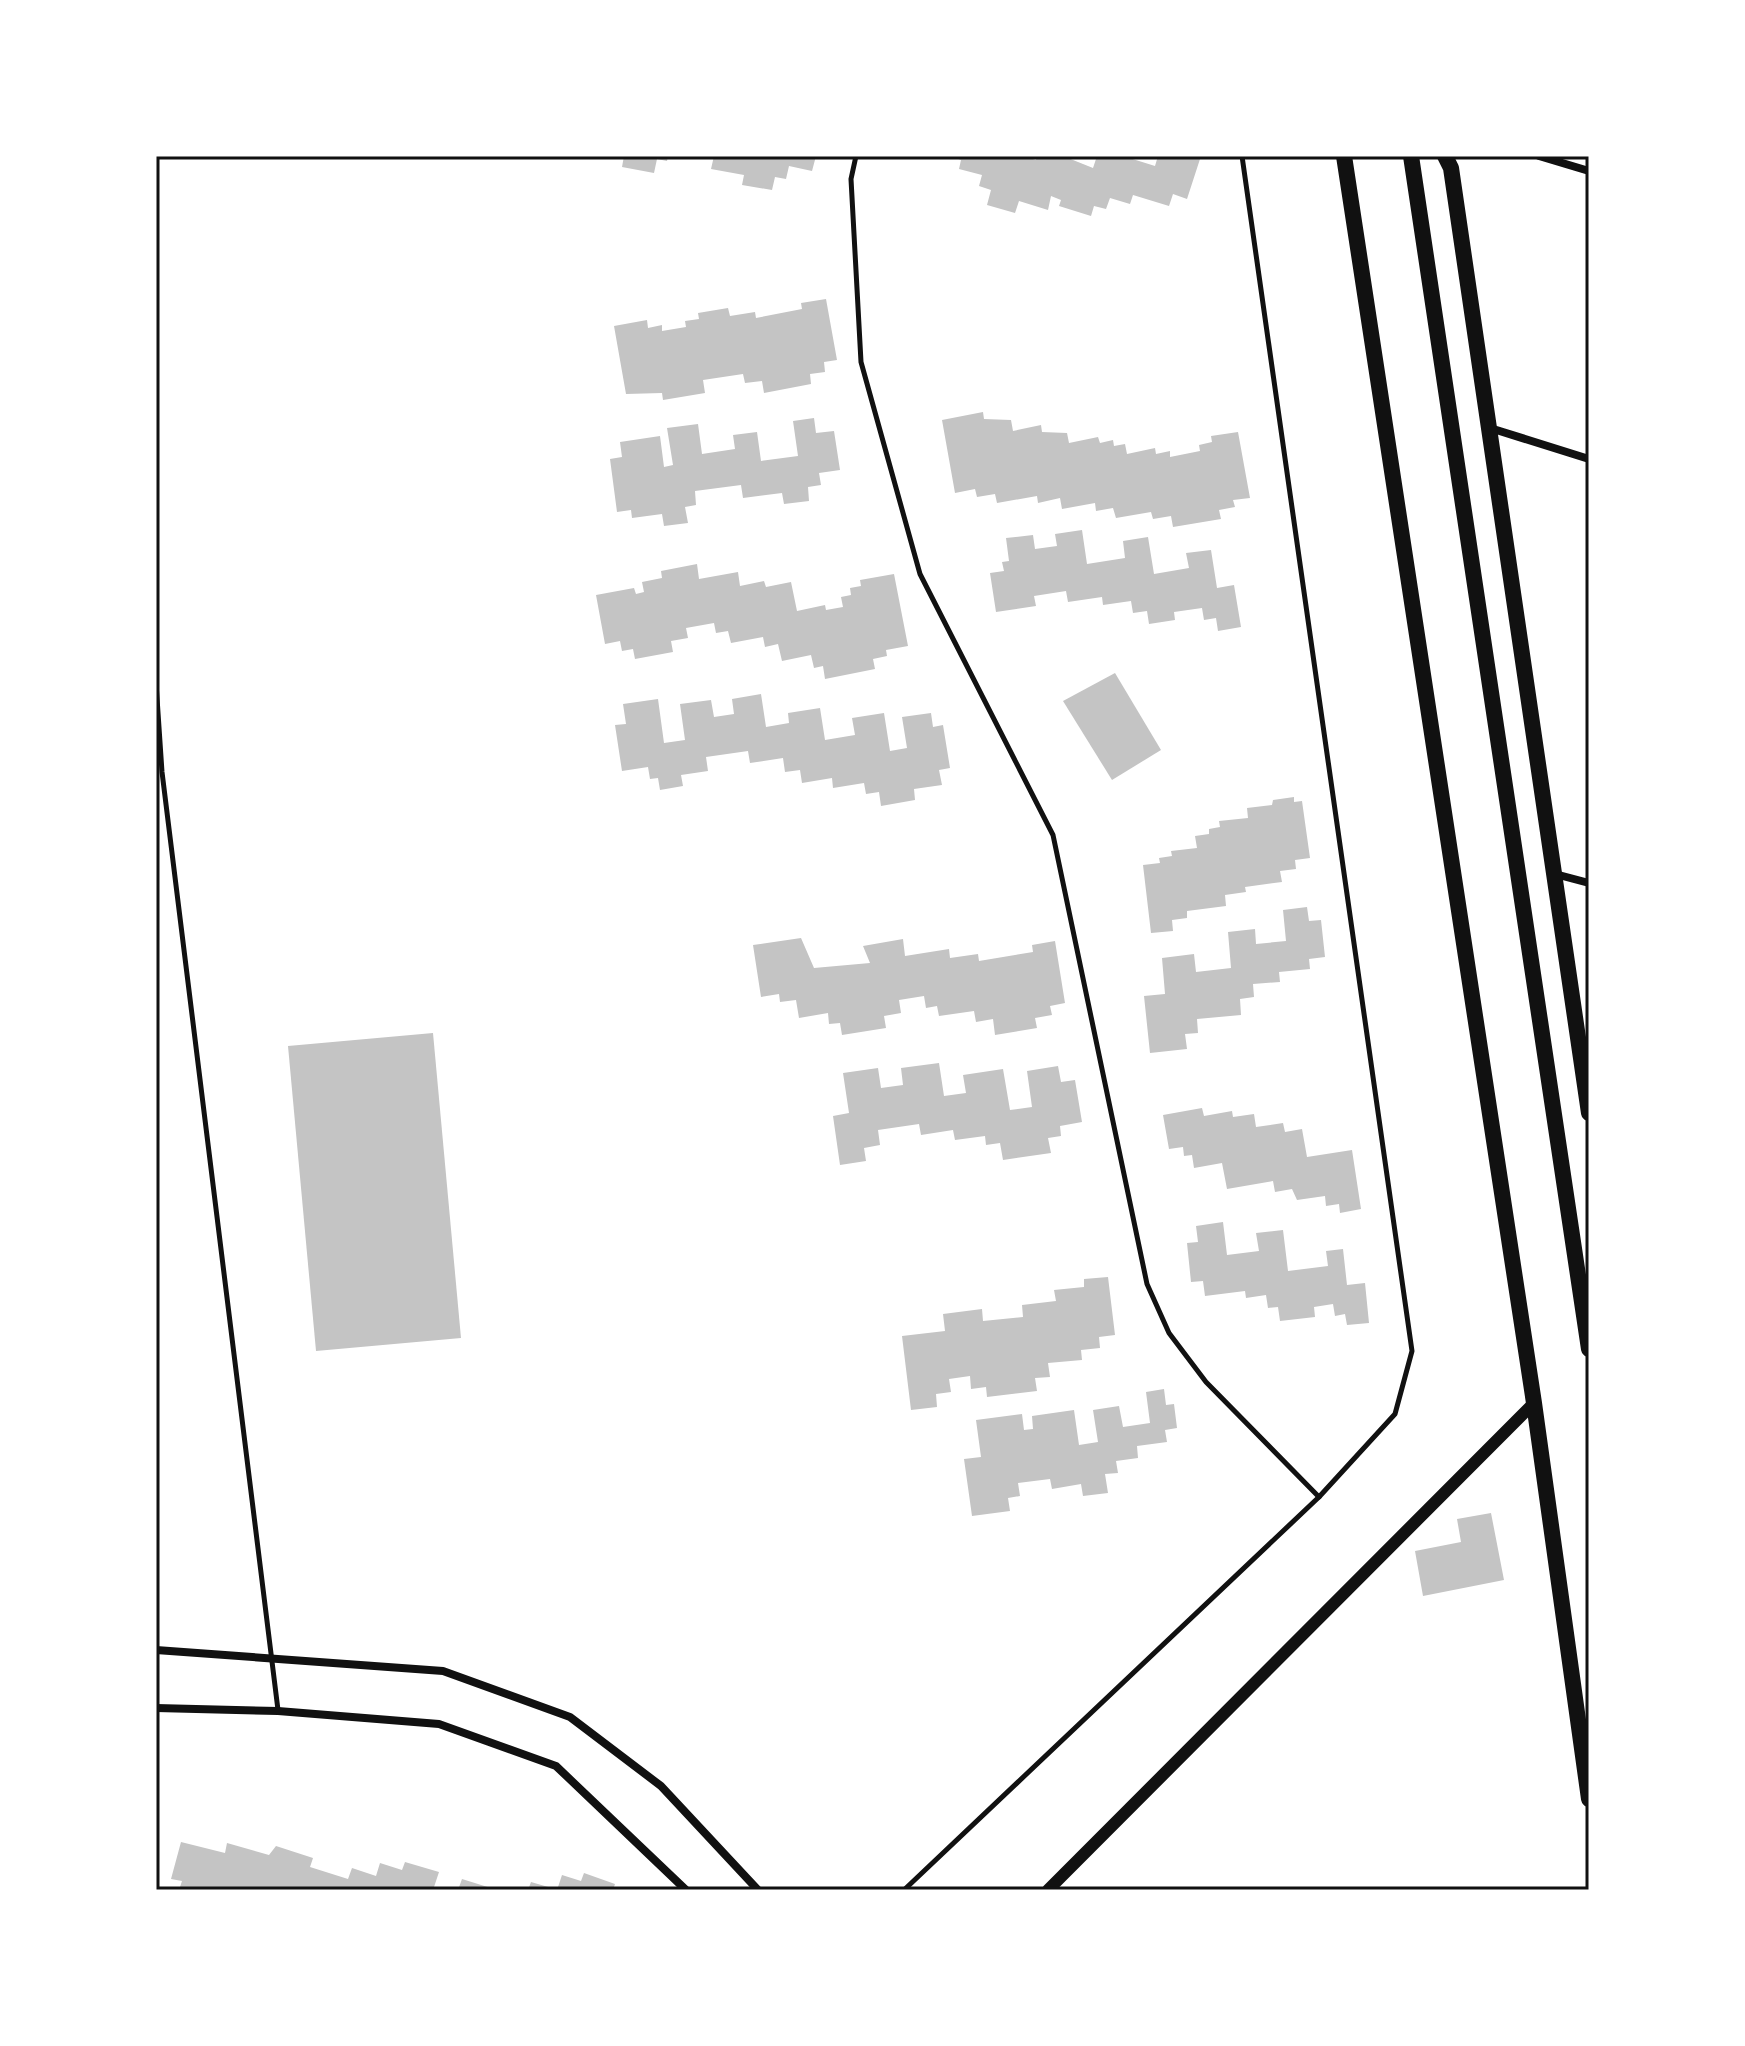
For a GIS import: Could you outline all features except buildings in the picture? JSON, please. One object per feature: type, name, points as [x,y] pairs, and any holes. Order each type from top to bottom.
[{"type":"main road","points":[[1344,156],[1534,1403],[1589,1799]]},
{"type":"main road","points":[[1411,156],[1589,1349]]},
{"type":"main road","points":[[1445,156],[1451,168],[1589,1113]]},
{"type":"street","points":[[1539,156],[1589,171]]},
{"type":"street","points":[[1490,428],[1589,459]]},
{"type":"street","points":[[1555,874],[1589,883]]},
{"type":"street","points":[[1048,1890],[1534,1403]]},
{"type":"street","points":[[156,1650],[443,1671],[570,1717],[661,1786],[758,1890]]},
{"type":"street","points":[[156,1708],[278,1711],[439,1724],[556,1766],[686,1890]]},
{"type":"lane","points":[[856,156],[851,179],[861,362],[920,574],[1053,835],[1147,1284],[1169,1333],[1206,1382],[1319,1497]]},
{"type":"lane","points":[[904,1890],[1319,1497],[1395,1414],[1412,1351],[1242,156]]},
{"type":"lane","points":[[156,683],[159,772],[278,1711]]}]
